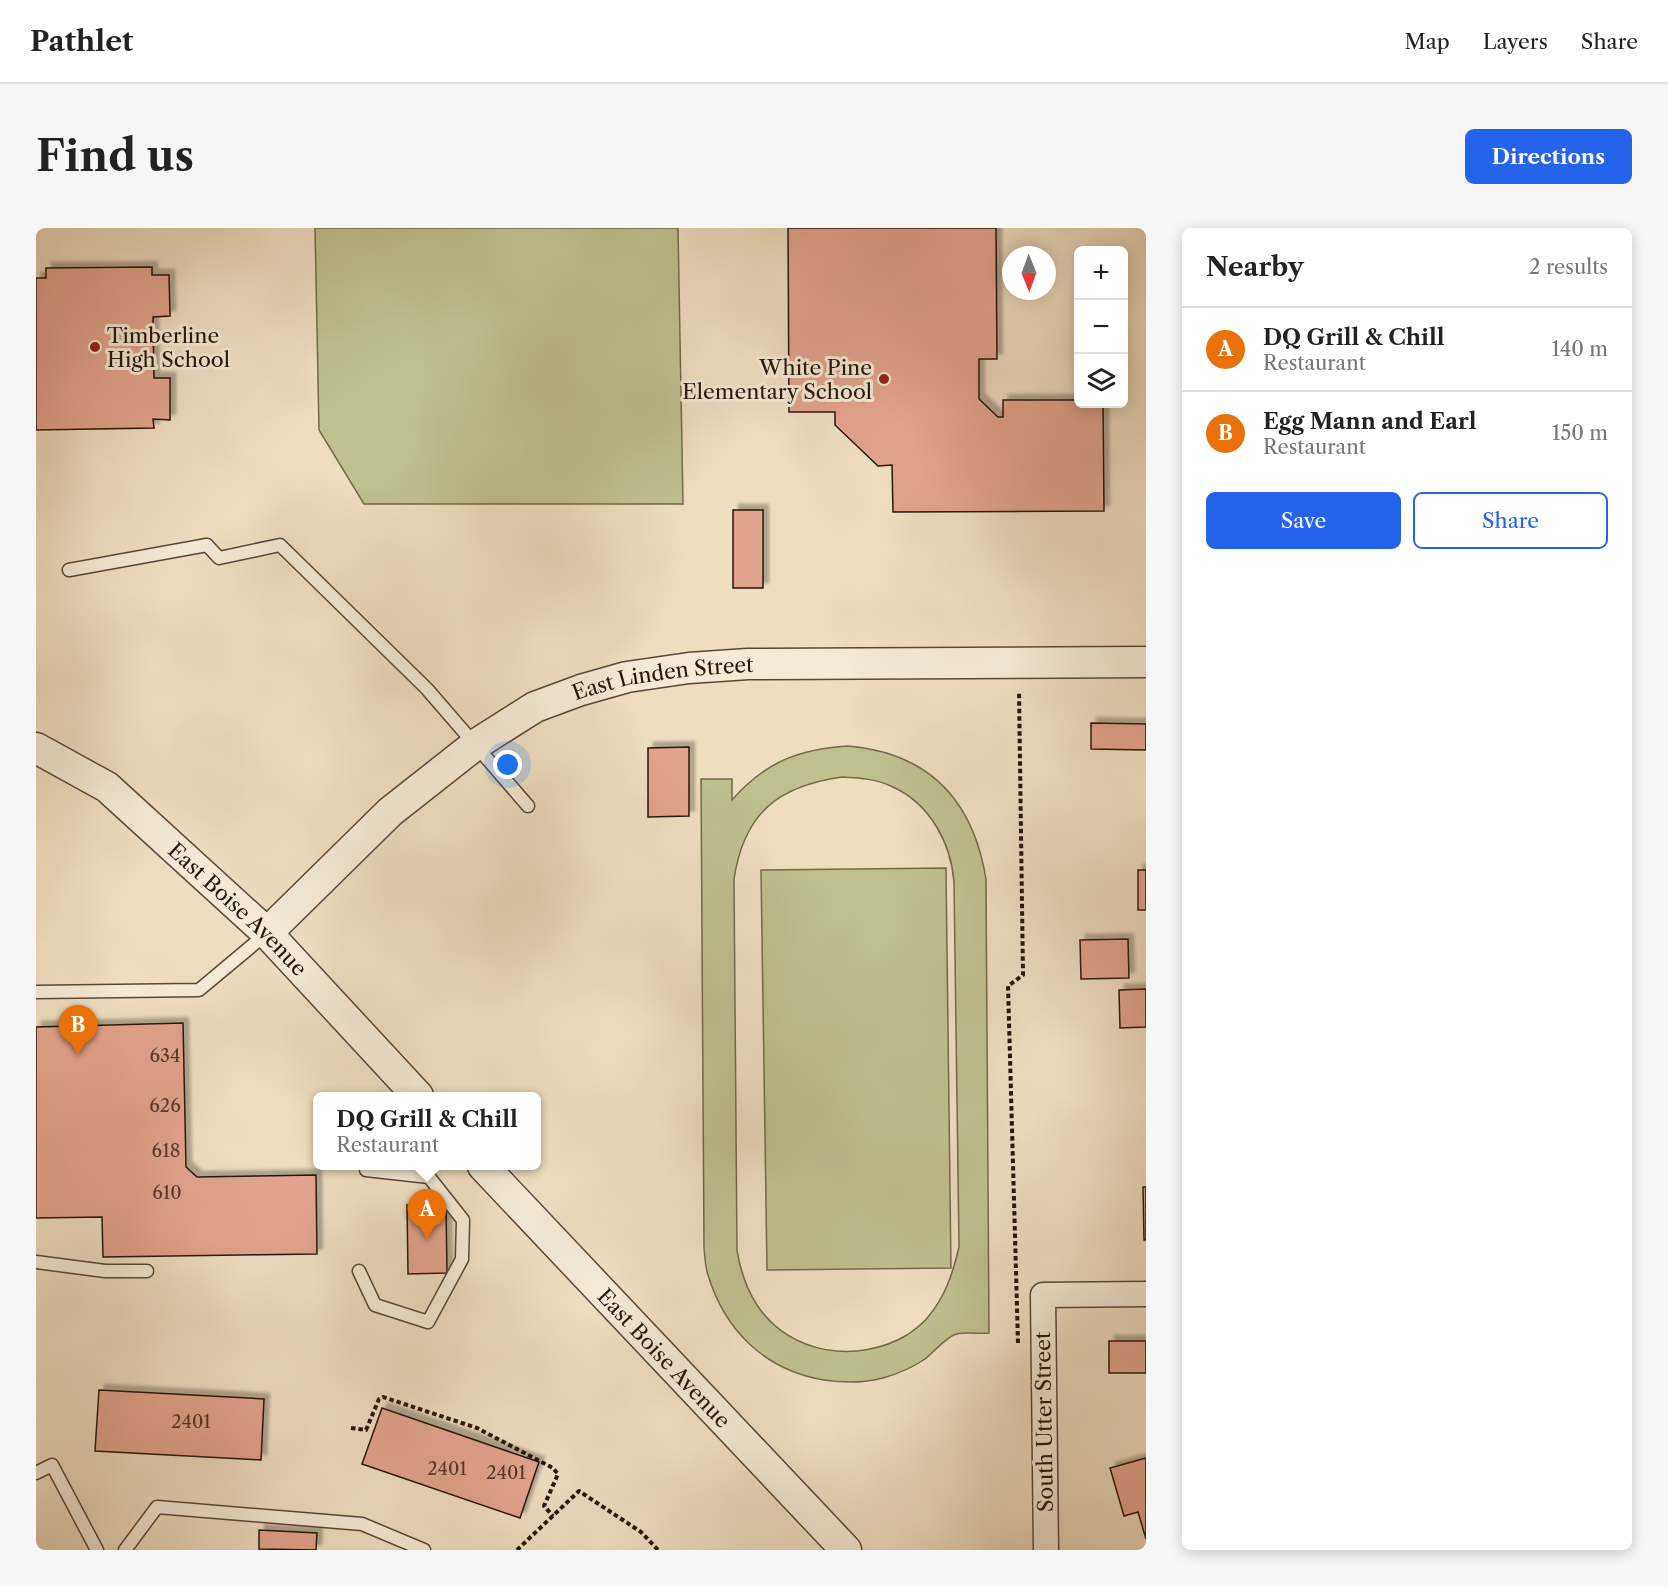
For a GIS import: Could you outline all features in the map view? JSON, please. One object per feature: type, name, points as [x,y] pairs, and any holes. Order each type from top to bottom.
[{"type":"street","name":"East Linden Street","points":[[267,933],[390,812],[475,745],[535,707],[580,690],[627,677],[689,668],[748,664],[1146,662]]},
{"type":"street","name":"East Boise Avenue","points":[[36,748],[107,788],[267,933],[414,1092]]},
{"type":"street","name":"East Boise Avenue","points":[[487,1170],[846,1550]]},
{"type":"street","name":"South Utter Street","points":[[1046,1550],[1043,1294],[1146,1294]]},
{"type":"lane","points":[[69,570],[207,545],[219,558],[280,544],[427,689],[528,806]]},
{"type":"lane","points":[[36,992],[199,990],[267,933]]},
{"type":"lane","points":[[359,1271],[375,1305],[429,1323],[462,1259],[463,1220],[429,1177],[366,1170]]},
{"type":"lane","points":[[36,1262],[105,1271],[147,1271]]},
{"type":"lane","points":[[36,1473],[52,1465],[96,1550]]},
{"type":"lane","points":[[125,1550],[157,1507],[362,1524],[424,1550]]},
{"type":"path","points":[[1018,1354],[1008,986],[1023,975],[1019,691]]},
{"type":"path","points":[[351,1428],[366,1430],[382,1396],[477,1428],[553,1467],[558,1474],[544,1506],[553,1516]]},
{"type":"path","points":[[517,1550],[579,1491],[641,1532],[658,1550]]},
{"type":"green space","points":[[315,228],[678,228],[683,504],[364,504],[319,430]]},
{"type":"green space","points":[[848,746],[877,750],[924,770],[958,804],[980,851],[986,879],[989,1333],[953,1335],[925,1359],[910,1368],[883,1378],[854,1382],[824,1380],[803,1375],[783,1367],[750,1345],[725,1314],[715,1295],[707,1272],[704,1248],[701,779],[732,779],[732,800],[744,787],[770,767],[798,754]],"holes":[[[842,777],[881,782],[906,794],[928,814],[936,826],[952,867],[959,1247],[944,1293],[924,1322],[907,1335],[888,1344],[868,1350],[847,1351],[826,1350],[806,1344],[787,1335],[771,1322],[753,1299],[737,1250],[734,879],[739,856],[746,836],[756,820],[782,796],[800,787]]]},
{"type":"green space","points":[[946,868],[951,1268],[767,1270],[761,870]]},
{"type":"building","name":"White Pine Elementary School","points":[[788,228],[996,228],[997,359],[979,359],[979,399],[998,417],[1003,417],[1003,400],[1074,400],[1074,408],[1103,408],[1104,511],[893,512],[892,465],[878,466],[835,425],[835,412],[789,412]]},
{"type":"building","name":"Timberline High School","points":[[152,267],[152,275],[169,275],[170,316],[153,317],[154,378],[170,378],[170,420],[153,419],[154,428],[36,430],[36,278],[46,278],[46,268]]},
{"type":"building","points":[[733,510],[763,510],[763,588],[733,588]]},
{"type":"building","points":[[1091,723],[1146,724],[1146,750],[1091,749]]},
{"type":"building","points":[[689,747],[689,816],[648,817],[648,748]]},
{"type":"building","points":[[1138,870],[1146,870],[1146,910],[1138,910]]},
{"type":"building","points":[[1128,939],[1129,978],[1081,979],[1080,940]]},
{"type":"building","points":[[1146,989],[1146,1027],[1120,1028],[1119,990]]},
{"type":"building","points":[[183,1023],[186,1167],[197,1177],[316,1175],[317,1254],[103,1257],[102,1217],[36,1218],[36,1027]]},
{"type":"building","points":[[1143,1187],[1146,1187],[1146,1240],[1144,1240]]},
{"type":"building","points":[[407,1205],[446,1205],[447,1273],[408,1274]]},
{"type":"building","points":[[1109,1341],[1146,1341],[1146,1373],[1109,1373]]},
{"type":"building","points":[[99,1390],[264,1399],[261,1460],[95,1451]]},
{"type":"building","points":[[382,1408],[539,1462],[520,1518],[362,1464]]},
{"type":"building","points":[[1146,1458],[1146,1539],[1138,1512],[1124,1516],[1110,1468]]},
{"type":"building","points":[[259,1530],[317,1533],[316,1550],[259,1549]]},
{"type":"place","name":"Timberline High School","points":[[95,347]]},
{"type":"place","name":"White Pine Elementary School","points":[[884,379]]},
{"type":"place","name":"Egg Mann and Earl","points":[[78,1055]]},
{"type":"place","name":"DQ Grill & Chill","points":[[427,1239]]}]
